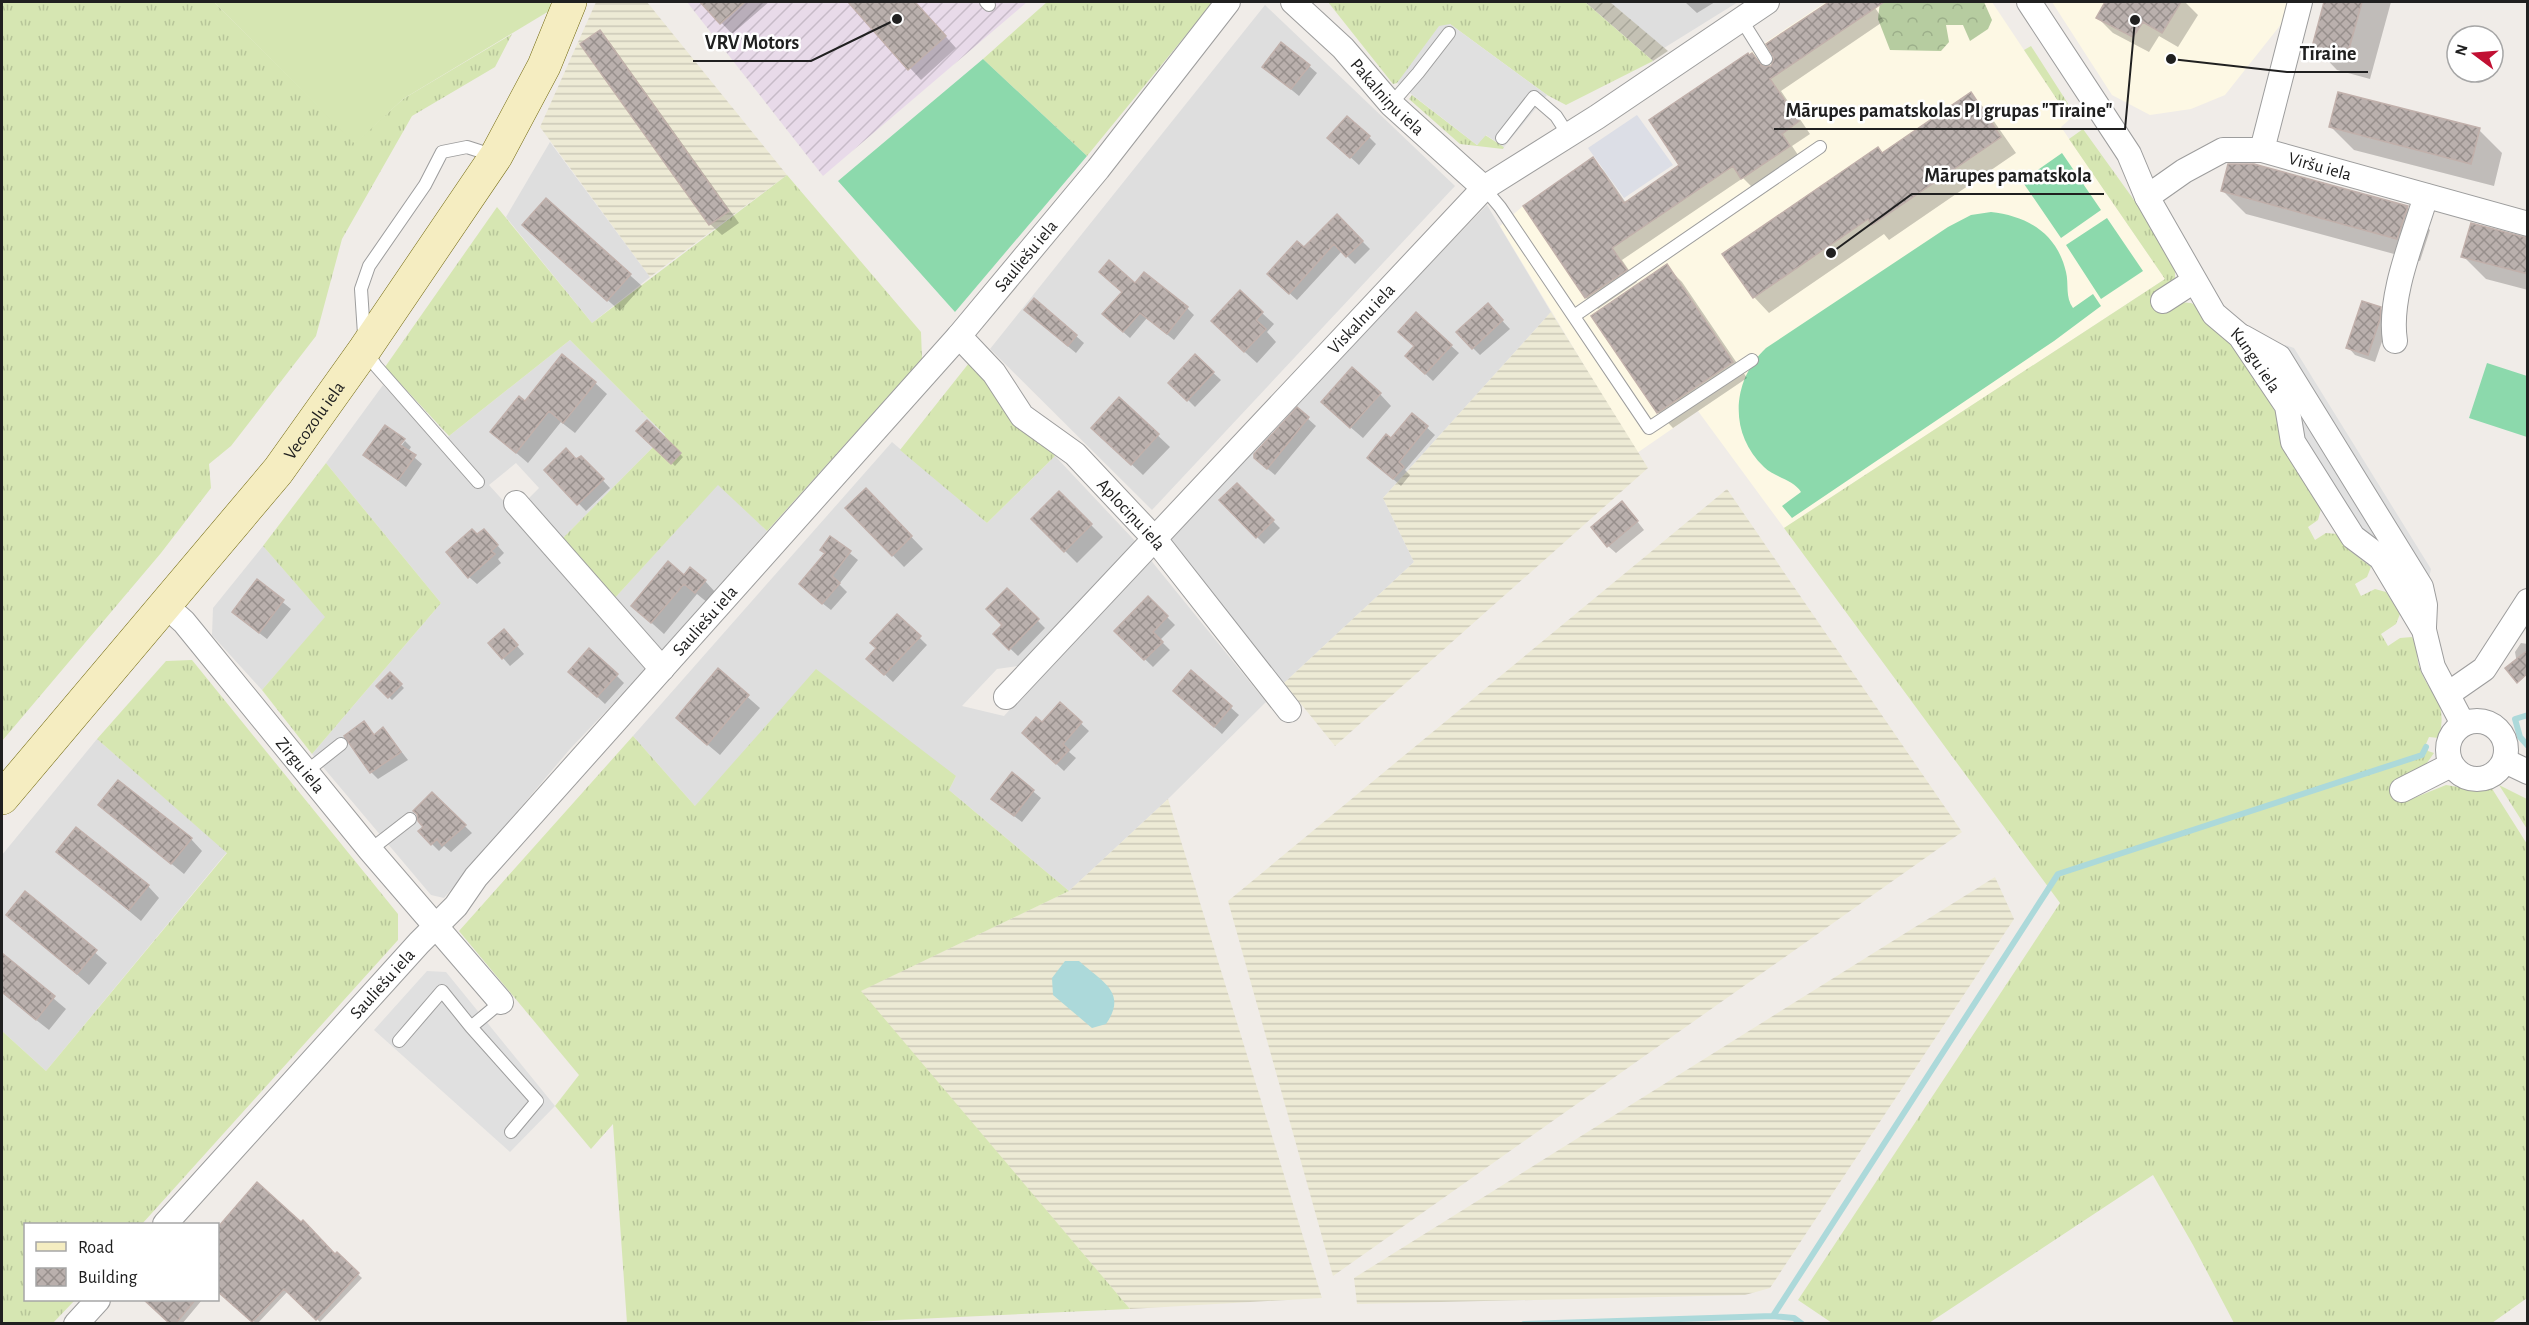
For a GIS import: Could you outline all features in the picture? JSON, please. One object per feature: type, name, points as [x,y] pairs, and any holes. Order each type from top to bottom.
[{"type":"street","name":"Vecozolu iela","points":[[2,798],[278,471],[365,350],[496,156],[544,66],[570,2]]},
{"type":"street","name":"Sauliešu iela","points":[[166,1223],[419,942],[456,906],[476,877],[959,336],[1098,169],[1228,2]]},
{"type":"street","name":"Pakalniņu iela","points":[[1293,2],[1343,48],[1391,104],[1484,188]]},
{"type":"street","name":"Viskalnu iela","points":[[1006,697],[1484,188],[1569,136],[1767,2]]},
{"type":"street","name":"Kungu iela","points":[[2029,2],[2128,154],[2147,197],[2214,314],[2241,336],[2287,406],[2293,442],[2353,537],[2381,558],[2424,630],[2433,667],[2463,724]]},
{"type":"street","points":[[2262,150],[2300,2]]},
{"type":"street","name":"Viršu iela","points":[[2147,197],[2184,171],[2223,150],[2262,150],[2528,224]]},
{"type":"street","points":[[2395,341],[2392,324],[2394,303],[2426,196]]},
{"type":"street","points":[[2163,301],[2194,281]]},
{"type":"street","name":"Aplociņu iela","points":[[959,336],[994,373],[1022,416],[1075,454],[1154,538],[1289,710]]},
{"type":"street","points":[[2241,336],[2278,357],[2421,587],[2425,605],[2424,630]]},
{"type":"street","points":[[516,503],[662,669]]},
{"type":"street","points":[[2448,694],[2484,669],[2528,601]]},
{"type":"street","name":"Zirgu iela","points":[[165,605],[184,622],[370,850],[501,1002]]},
{"type":"street","points":[[2476,721],[2490,724],[2500,732],[2506,745],[2505,761],[2498,771],[2487,778],[2473,779],[2461,775],[2451,765],[2447,754],[2448,742],[2463,724],[2476,721]]},
{"type":"street","points":[[2505,761],[2528,772]]},
{"type":"street","points":[[2402,790],[2451,765]]},
{"type":"street","points":[[76,1323],[96,1301]]},
{"type":"lane","points":[[1741,19],[1766,59]]},
{"type":"lane","points":[[1391,104],[1449,33]]},
{"type":"lane","points":[[1502,138],[1534,97],[1556,116],[1569,136]]},
{"type":"lane","points":[[478,482],[376,366],[365,350],[361,289],[369,266],[425,185],[442,152],[467,147],[496,156]]},
{"type":"lane","points":[[1574,316],[1820,147]]},
{"type":"lane","points":[[1484,188],[1500,207],[1649,428],[1752,360]]},
{"type":"lane","points":[[307,771],[341,744]]},
{"type":"lane","points":[[370,850],[410,819]]},
{"type":"lane","points":[[399,1041],[442,991],[537,1101],[511,1132]]},
{"type":"lane","points":[[471,1027],[501,1002]]},
{"type":"shaded area","points":[[596,2],[647,2],[787,175],[650,277],[540,127]]},
{"type":"shaded area","points":[[687,2],[1027,2],[823,176]]},
{"type":"shaded area","points":[[1585,2],[1610,2],[1668,51],[1653,61]]},
{"type":"shaded area","points":[[1610,2],[1738,2],[1664,48]]},
{"type":"shaded area","points":[[1826,2],[1992,2],[2070,119],[2061,127],[2165,279],[1784,528],[1698,411],[1637,453],[1500,226],[1523,206],[1564,178],[1576,173],[1574,170],[1593,157],[1624,202],[1679,165],[1649,120]]},
{"type":"shaded area","points":[[2052,2],[2287,2],[2282,23],[2225,95],[2191,109],[2150,115],[2112,95]]},
{"type":"shaded area","points":[[1265,5],[1455,186],[1152,510],[990,349]]},
{"type":"shaded area","points":[[1450,24],[1547,95],[1504,147],[1486,135],[1477,145],[1397,83],[1439,26]]},
{"type":"shaded area","points":[[1637,115],[1673,165],[1624,198],[1588,148]]},
{"type":"shaded area","points":[[550,142],[650,277],[592,323],[506,217]]},
{"type":"shaded area","points":[[1487,205],[1551,312],[1383,498],[1414,562],[1284,683],[1168,539],[1302,396]]},
{"type":"shaded area","points":[[1551,312],[1648,468],[1335,746],[1284,683],[1414,562],[1383,498]]},
{"type":"shaded area","points":[[570,340],[665,435],[562,539],[527,500],[539,488],[516,463],[489,485],[568,572],[648,667],[570,749],[444,898],[431,895],[312,754],[441,603],[326,463],[383,385],[440,446],[449,436]]},
{"type":"shaded area","points":[[2285,345],[2294,348],[2431,569],[2427,587],[2360,528],[2304,440],[2301,412],[2282,354]]},
{"type":"shaded area","points":[[892,442],[987,523],[1055,456],[1136,542],[1018,666],[997,669],[962,706],[1004,716],[1149,558],[1266,702],[1168,799],[1069,891],[949,790],[956,776],[695,806],[633,736]]},
{"type":"shaded area","points":[[718,484],[767,531],[661,653],[613,600]]},
{"type":"shaded area","points":[[1727,489],[1962,832],[1333,1276],[1228,901]]},
{"type":"shaded area","points":[[263,546],[326,617],[262,690],[212,635],[213,608]]},
{"type":"shaded area","points":[[97,739],[227,852],[46,1071],[2,1031],[2,855]]},
{"type":"shaded area","points":[[1168,799],[1322,1298],[1130,1309],[860,991],[1069,891]]},
{"type":"shaded area","points":[[1995,877],[2014,919],[1770,1288],[1745,1295],[1357,1304],[1354,1278]]},
{"type":"shaded area","points":[[427,971],[446,972],[555,1106],[510,1152],[374,1030]]},
{"type":"green space","points":[[2,2],[214,2],[355,143],[403,99],[512,34],[495,67],[412,116],[342,239],[316,336],[231,446],[209,464],[211,488],[161,553],[2,741]]},
{"type":"green space","points":[[214,2],[549,2],[554,8],[403,99],[355,144]]},
{"type":"green space","points":[[1047,2],[1213,2],[1087,156],[983,59]]},
{"type":"green space","points":[[1328,2],[1585,2],[1653,61],[1566,105],[1547,95],[1450,24],[1397,83],[1393,84]]},
{"type":"green space","points":[[1880,2],[1984,2],[1992,20],[1988,29],[1970,41],[1963,25],[1946,25],[1949,42],[1941,51],[1890,50],[1878,19]]},
{"type":"green space","points":[[2031,46],[2076,116],[2070,119],[2024,50]]},
{"type":"green space","points":[[983,59],[1087,156],[955,312],[838,181]]},
{"type":"green space","points":[[1412,95],[1477,145],[1485,135],[1504,147],[1503,149],[1460,144],[1409,99]]},
{"type":"green space","points":[[2083,129],[2139,207],[2175,268],[2179,302],[2197,306],[2235,344],[2276,413],[2321,509],[2318,520],[2308,527],[2315,540],[2326,533],[2337,534],[2345,547],[2371,567],[2367,577],[2355,584],[2361,596],[2375,589],[2386,592],[2400,614],[2396,624],[2381,634],[2388,646],[2400,638],[2412,637],[2414,641],[2420,669],[2437,700],[2442,715],[2439,738],[2429,737],[2426,744],[2428,751],[2434,753],[2400,801],[2404,802],[2446,785],[2478,790],[2491,787],[2527,844],[2527,1298],[2492,1323],[2234,1323],[2153,1175],[1929,1323],[1832,1323],[1798,1300],[2060,903],[1784,528],[2165,279],[2069,139]]},
{"type":"green space","points":[[2062,153],[2101,210],[2061,238],[2022,181]]},
{"type":"green space","points":[[787,175],[921,332],[922,359],[767,531],[718,485],[613,600],[562,539],[665,435],[570,340],[449,436],[385,367],[497,207],[592,323]]},
{"type":"green space","points":[[1991,212],[2028,222],[2048,237],[2062,258],[2069,299],[2073,308],[2093,294],[2101,306],[2054,341],[1792,518],[1782,506],[1801,492],[1794,484],[1764,467],[1744,439],[1740,423],[1741,391],[1746,375],[1755,361],[1766,348],[1948,227],[1971,215]]},
{"type":"green space","points":[[2107,218],[2143,271],[2101,299],[2066,245]]},
{"type":"green space","points":[[969,363],[1055,456],[987,523],[900,450]]},
{"type":"green space","points":[[2487,363],[2527,376],[2527,437],[2469,418]]},
{"type":"green space","points":[[326,463],[441,603],[312,754],[262,690],[325,617],[263,546]]},
{"type":"green space","points":[[192,660],[398,914],[398,940],[143,1223],[24,1223],[24,1301],[74,1301],[53,1323],[2,1323],[2,1031],[46,1071],[227,853],[97,739],[166,661]]},
{"type":"green space","points":[[816,669],[956,776],[949,790],[1069,891],[861,991],[1130,1309],[831,1323],[627,1323],[613,1124],[591,1149],[555,1106],[579,1075],[459,931],[633,736],[695,806]]},
{"type":"green space","points":[[2499,785],[2527,799],[2527,829]]},
{"type":"water","points":[[1065,961],[1079,961],[1109,988],[1114,1004],[1106,1024],[1092,1028],[1053,995],[1052,978]]},
{"type":"building","points":[[700,2],[745,2],[720,24]]},
{"type":"building","points":[[848,2],[915,2],[946,36],[908,70]]},
{"type":"building","points":[[1829,2],[1884,2],[1770,79],[1799,121],[1782,134],[1790,146],[1741,179],[1733,166],[1612,248],[1627,270],[1585,298],[1523,206],[1593,157],[1624,203],[1679,165],[1649,120],[1748,53],[1749,55],[1752,53],[1762,66],[1771,66],[1774,58],[1766,44]]},
{"type":"building","points":[[2105,2],[2181,2],[2162,33],[2143,22],[2133,37],[2096,18]]},
{"type":"building","points":[[2324,2],[2362,2],[2347,56],[2312,47]]},
{"type":"building","points":[[600,30],[729,211],[709,225],[580,44]]},
{"type":"building","points":[[1281,42],[1310,65],[1291,89],[1262,67]]},
{"type":"building","points":[[1971,92],[2001,137],[1872,225],[1868,219],[1753,298],[1722,254],[1878,147],[1882,153]]},
{"type":"building","points":[[2338,92],[2480,128],[2471,164],[2329,127]]},
{"type":"building","points":[[1347,116],[1370,136],[1350,158],[1327,138]]},
{"type":"building","points":[[2228,164],[2254,164],[2408,206],[2397,239],[2221,191]]},
{"type":"building","points":[[546,198],[631,274],[607,301],[522,225]]},
{"type":"building","points":[[1337,214],[1363,241],[1346,257],[1334,244],[1289,294],[1267,274],[1297,241],[1304,247]]},
{"type":"building","points":[[2471,223],[2528,238],[2528,274],[2461,257]]},
{"type":"building","points":[[1109,260],[1135,283],[1144,272],[1188,307],[1167,334],[1140,313],[1123,332],[1102,314],[1122,292],[1099,272]]},
{"type":"building","points":[[1667,264],[1733,362],[1657,413],[1591,316]]},
{"type":"building","points":[[1240,290],[1263,312],[1256,320],[1266,329],[1244,352],[1211,321]]},
{"type":"building","points":[[1034,298],[1077,335],[1068,346],[1024,310]]},
{"type":"building","points":[[2362,301],[2381,307],[2380,319],[2368,355],[2346,348]]},
{"type":"building","points":[[1488,303],[1503,320],[1472,349],[1456,332]]},
{"type":"building","points":[[1416,312],[1452,345],[1425,374],[1405,356],[1414,346],[1398,332]]},
{"type":"building","points":[[562,354],[596,382],[563,423],[549,411],[516,453],[490,432],[519,396],[525,401]]},
{"type":"building","points":[[1195,354],[1214,372],[1187,401],[1168,383]]},
{"type":"building","points":[[1352,367],[1381,393],[1350,428],[1321,402]]},
{"type":"building","points":[[1119,397],[1159,434],[1131,465],[1091,428]]},
{"type":"building","points":[[1297,407],[1309,417],[1267,469],[1254,458],[1254,454]]},
{"type":"building","points":[[1412,413],[1428,426],[1399,462],[1404,467],[1393,479],[1367,458],[1386,434],[1391,438]]},
{"type":"building","points":[[647,420],[681,453],[671,464],[636,431]]},
{"type":"building","points":[[385,425],[405,439],[400,445],[416,455],[398,480],[363,455]]},
{"type":"building","points":[[566,448],[576,459],[581,456],[604,479],[577,505],[544,470]]},
{"type":"building","points":[[1237,483],[1274,520],[1256,538],[1219,500]]},
{"type":"building","points":[[866,488],[912,536],[892,556],[845,508]]},
{"type":"building","points":[[1059,491],[1092,524],[1064,552],[1031,519]]},
{"type":"building","points":[[1622,501],[1638,521],[1607,547],[1591,527]]},
{"type":"building","points":[[472,529],[477,534],[484,529],[498,545],[491,551],[495,554],[468,578],[446,552]]},
{"type":"building","points":[[830,536],[851,551],[832,576],[840,583],[822,604],[799,584],[825,553],[820,550]]},
{"type":"building","points":[[668,561],[684,575],[690,567],[706,580],[695,593],[684,584],[651,623],[631,606]]},
{"type":"building","points":[[257,579],[284,600],[259,633],[232,612]]},
{"type":"building","points":[[1007,588],[1039,619],[1009,650],[993,634],[1002,625],[986,609]]},
{"type":"building","points":[[1148,596],[1168,616],[1153,632],[1163,642],[1144,660],[1114,631]]},
{"type":"building","points":[[897,614],[921,636],[884,675],[866,659],[876,648],[870,643]]},
{"type":"building","points":[[504,629],[518,645],[502,659],[488,643]]},
{"type":"building","points":[[589,648],[618,674],[597,697],[568,672]]},
{"type":"building","points":[[2528,650],[2528,673],[2517,683],[2505,668]]},
{"type":"building","points":[[718,668],[749,695],[707,745],[676,718]]},
{"type":"building","points":[[1191,670],[1232,706],[1214,727],[1173,691]]},
{"type":"building","points":[[390,672],[402,684],[388,698],[376,686]]},
{"type":"building","points":[[1060,702],[1082,722],[1063,744],[1069,750],[1056,764],[1022,733],[1036,717],[1042,722]]},
{"type":"building","points":[[364,721],[374,735],[383,727],[401,752],[370,773],[344,736]]},
{"type":"building","points":[[1012,772],[1034,790],[1014,816],[991,799]]},
{"type":"building","points":[[118,780],[192,838],[171,864],[98,805]]},
{"type":"building","points":[[432,792],[466,825],[442,846],[437,839],[431,845],[418,831],[423,827],[418,821],[417,814],[413,811]]},
{"type":"building","points":[[76,827],[149,885],[129,910],[56,852]]},
{"type":"building","points":[[25,891],[97,950],[77,974],[6,915]]},
{"type":"building","points":[[2,953],[55,996],[36,1020],[2,992]]},
{"type":"building","points":[[257,1182],[301,1222],[303,1220],[335,1254],[337,1252],[359,1273],[316,1320],[284,1289],[252,1322],[219,1293],[219,1226]]},
{"type":"building","points":[[145,1301],[194,1301],[176,1323],[169,1323]]},
{"type":"waterway","points":[[2528,715],[2515,719],[2520,737],[2528,746]]},
{"type":"waterway","points":[[1773,1316],[2058,874],[2422,755],[2426,747]]},
{"type":"waterway","points":[[1524,1324],[1773,1316],[1794,1318],[1802,1324]]},
{"type":"place","name":"VRV Motors","points":[[897,19]]},
{"type":"place","name":"Mārupes pamatskolas PI grupas \"Tīraine\"","points":[[2135,20]]},
{"type":"place","name":"Tīraine","points":[[2171,59]]},
{"type":"place","name":"Mārupes pamatskola","points":[[1831,253]]}]
